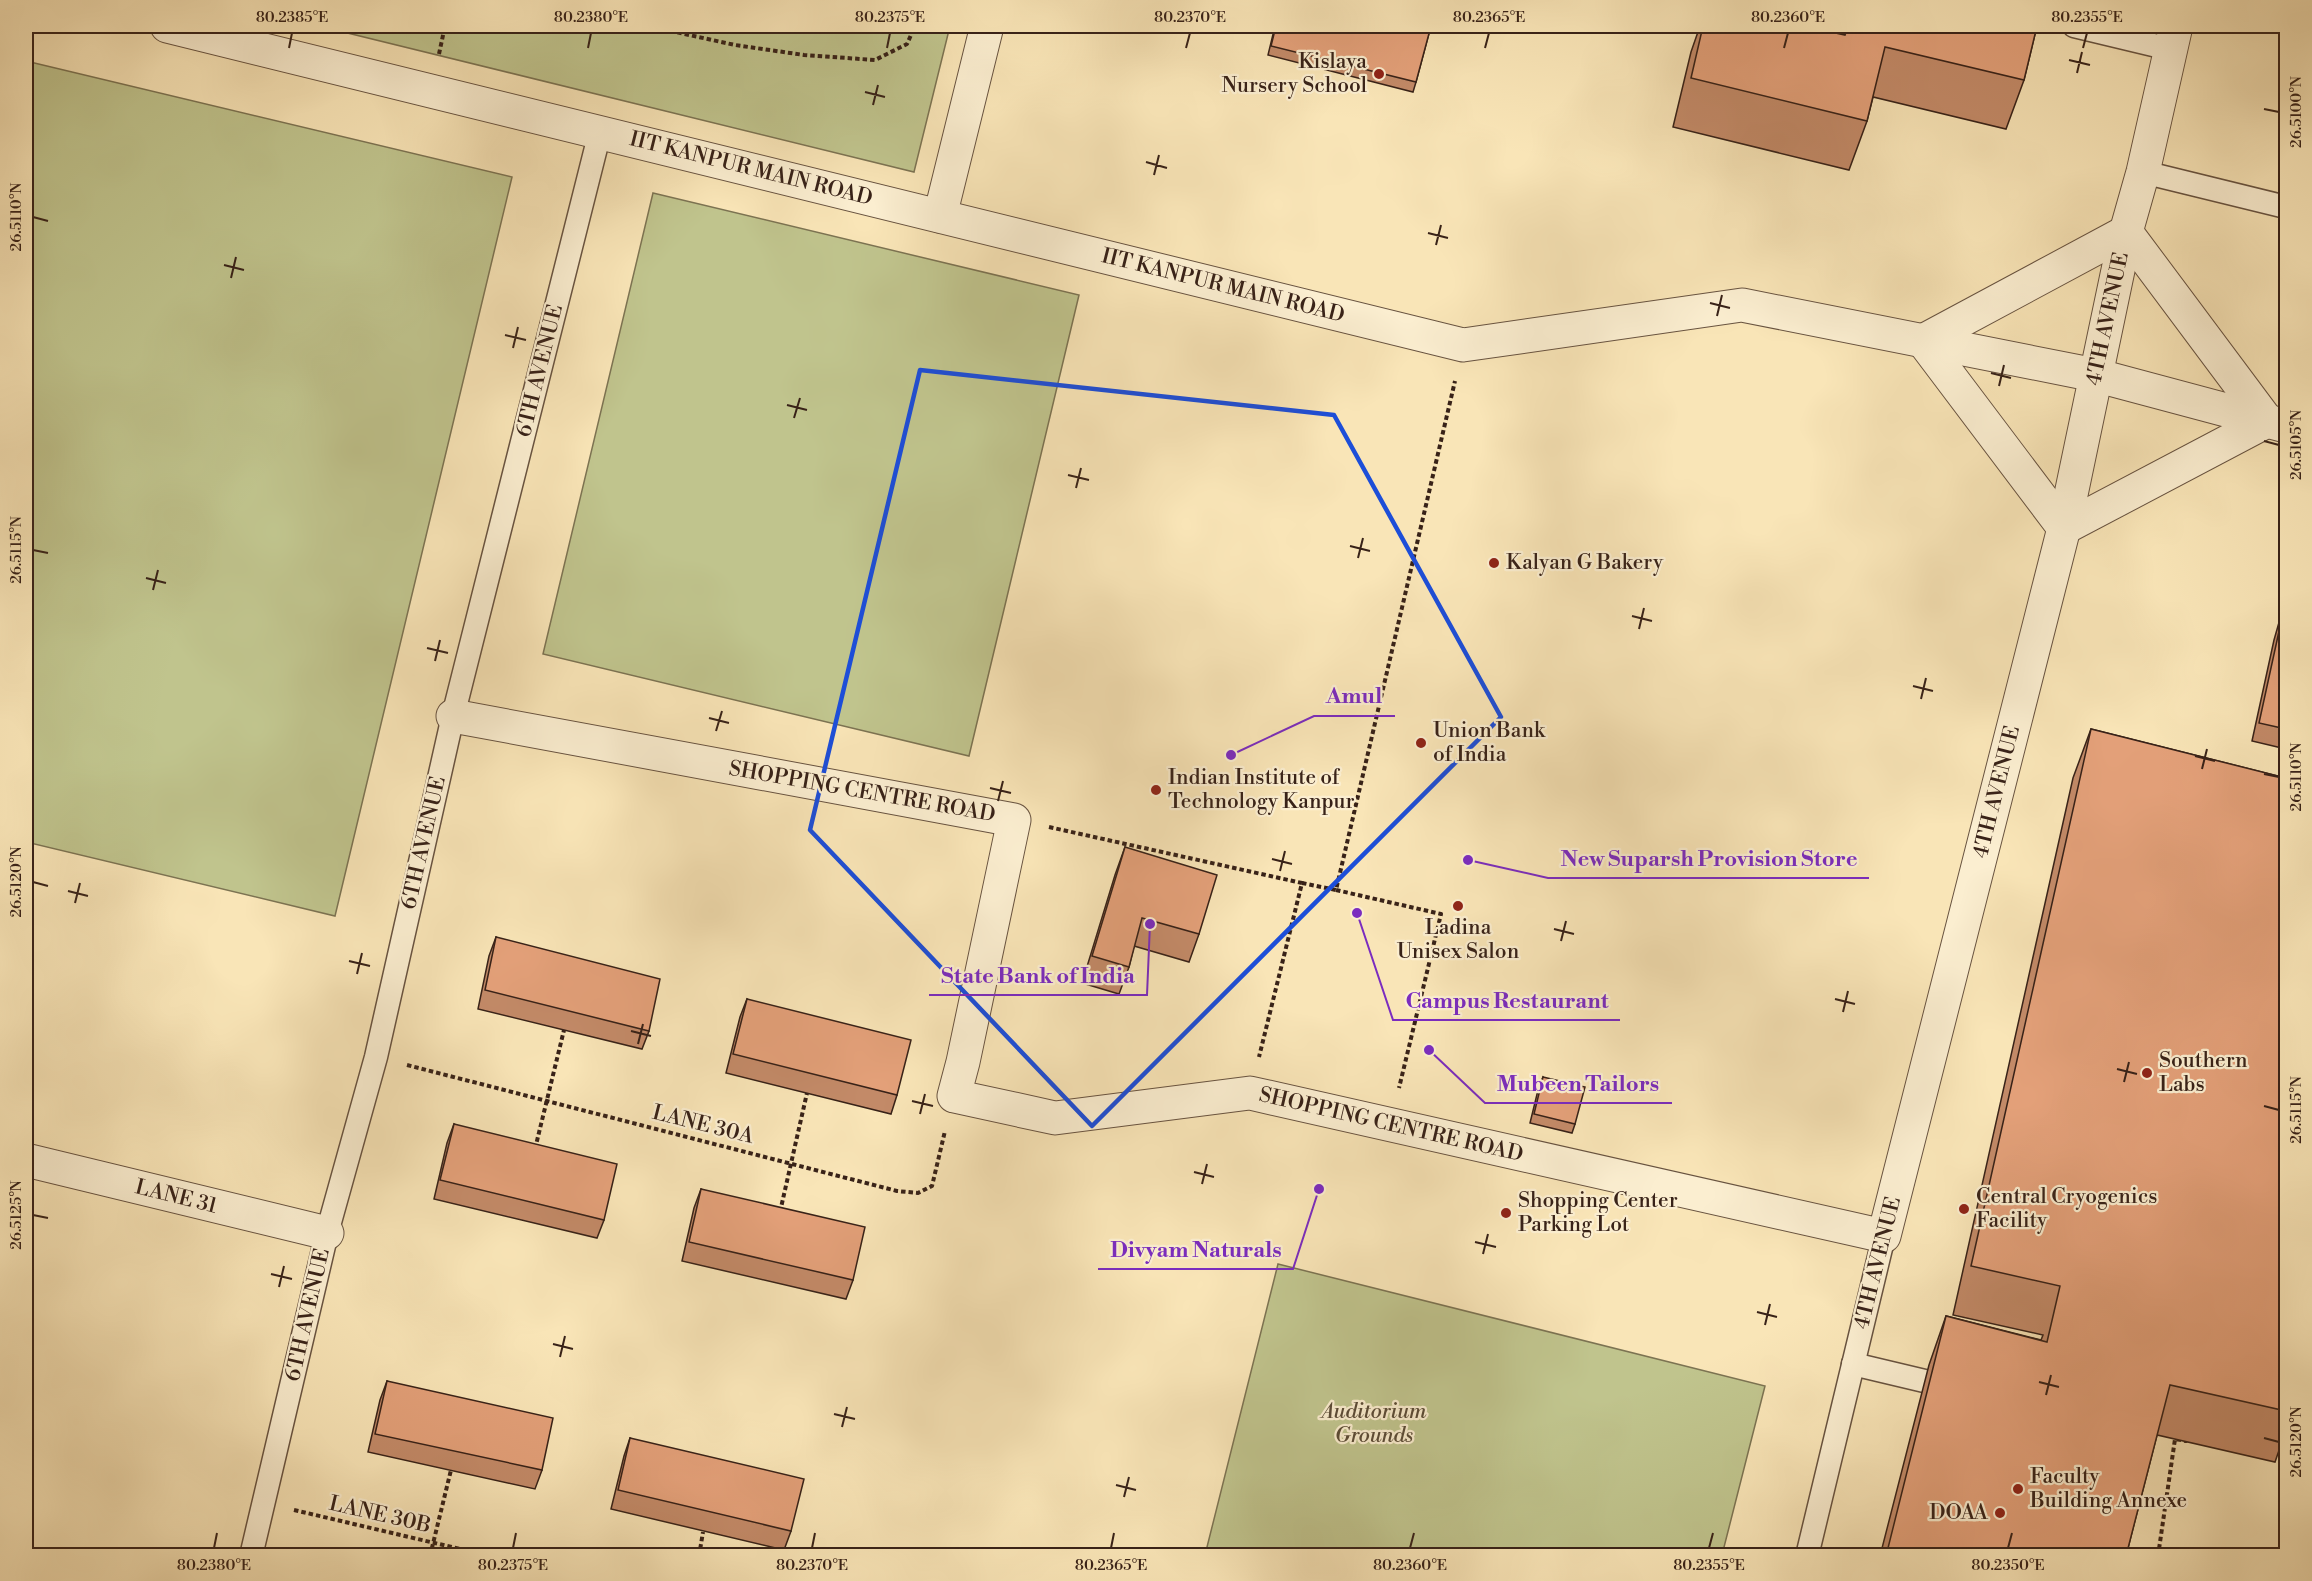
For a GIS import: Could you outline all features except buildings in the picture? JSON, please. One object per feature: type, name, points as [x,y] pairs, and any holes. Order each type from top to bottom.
[{"type":"street","name":"IIT KANPUR MAIN ROAD","points":[[167,26],[1463,345],[1742,305],[2095,375],[2277,424]]},
{"type":"street","points":[[940,216],[987,26]]},
{"type":"street","name":"4TH AVENUE","points":[[1884,1236],[2064,528],[2126,232],[2143,172],[2173,37]]},
{"type":"street","points":[[2126,232],[2277,424],[2064,528],[1923,341],[2126,232]]},
{"type":"street","name":"SHOPPING CENTRE ROAD","points":[[453,716],[1014,820],[954,1096],[1055,1118],[1250,1093],[1884,1236]]},
{"type":"street","name":"LANE 31","points":[[26,1160],[327,1233]]},
{"type":"lane","points":[[2074,26],[2173,37]]},
{"type":"lane","name":"6TH AVENUE","points":[[251,1556],[327,1233],[376,1057],[453,716],[600,132]]},
{"type":"lane","points":[[2143,172],[2286,207]]},
{"type":"lane","name":"4TH AVENUE","points":[[1807,1556],[1884,1236]]},
{"type":"lane","points":[[1853,1364],[1980,1394]]},
{"type":"path","points":[[439,55],[445,26]]},
{"type":"path","points":[[648,26],[735,45],[804,55],[875,60],[907,44],[915,26]]},
{"type":"path","points":[[1336,890],[1463,345]]},
{"type":"path","points":[[1014,820],[1441,914],[1390,1124]]},
{"type":"path","points":[[1250,1093],[1302,883]]},
{"type":"path","points":[[534,1153],[564,1030]]},
{"type":"path","name":"LANE 30A","points":[[376,1057],[897,1191],[918,1193],[932,1186],[954,1096]]},
{"type":"path","points":[[779,1216],[807,1093]]},
{"type":"path","points":[[2158,1556],[2175,1439],[2186,1442],[2188,1430]]},
{"type":"path","points":[[430,1556],[451,1470]]},
{"type":"path","name":"LANE 30B","points":[[264,1503],[489,1556]]},
{"type":"path","points":[[699,1556],[703,1532]]},
{"type":"highlighted area","points":[[920,370],[1334,415],[1501,717],[1092,1126],[810,830]]},
{"type":"green space","points":[[319,26],[950,26],[914,172]]},
{"type":"green space","points":[[26,61],[512,177],[335,916],[26,842]]},
{"type":"green space","points":[[653,193],[1079,295],[969,756],[543,654]]},
{"type":"green space","name":"Auditorium Grounds","points":[[1278,1264],[1765,1386],[1722,1555],[1205,1555]]},
{"type":"place","name":"Kislaya Nursery School","points":[[1379,74]]},
{"type":"place","name":"Kalyan G Bakery","points":[[1494,563]]},
{"type":"place","name":"Union Bank of India","points":[[1421,743]]},
{"type":"place","name":"Amul","points":[[1231,755]]},
{"type":"place","name":"Indian Institute of Technology Kanpur","points":[[1156,790]]},
{"type":"place","name":"New Suparsh Provision Store","points":[[1468,860]]},
{"type":"place","name":"Ladina Unisex Salon","points":[[1458,906]]},
{"type":"place","name":"Campus Restaurant","points":[[1357,913]]},
{"type":"place","name":"State Bank of India","points":[[1150,924]]},
{"type":"place","name":"Mubeen Tailors","points":[[1429,1050]]},
{"type":"place","name":"Southern Labs","points":[[2147,1073]]},
{"type":"place","name":"Divyam Naturals","points":[[1319,1189]]},
{"type":"place","name":"Central Cryogenics Facility","points":[[1964,1209]]},
{"type":"place","name":"Shopping Center Parking Lot","points":[[1506,1213]]},
{"type":"place","name":"Faculty Building Annexe","points":[[2018,1489]]},
{"type":"place","name":"DOAA","points":[[2000,1513]]}]
